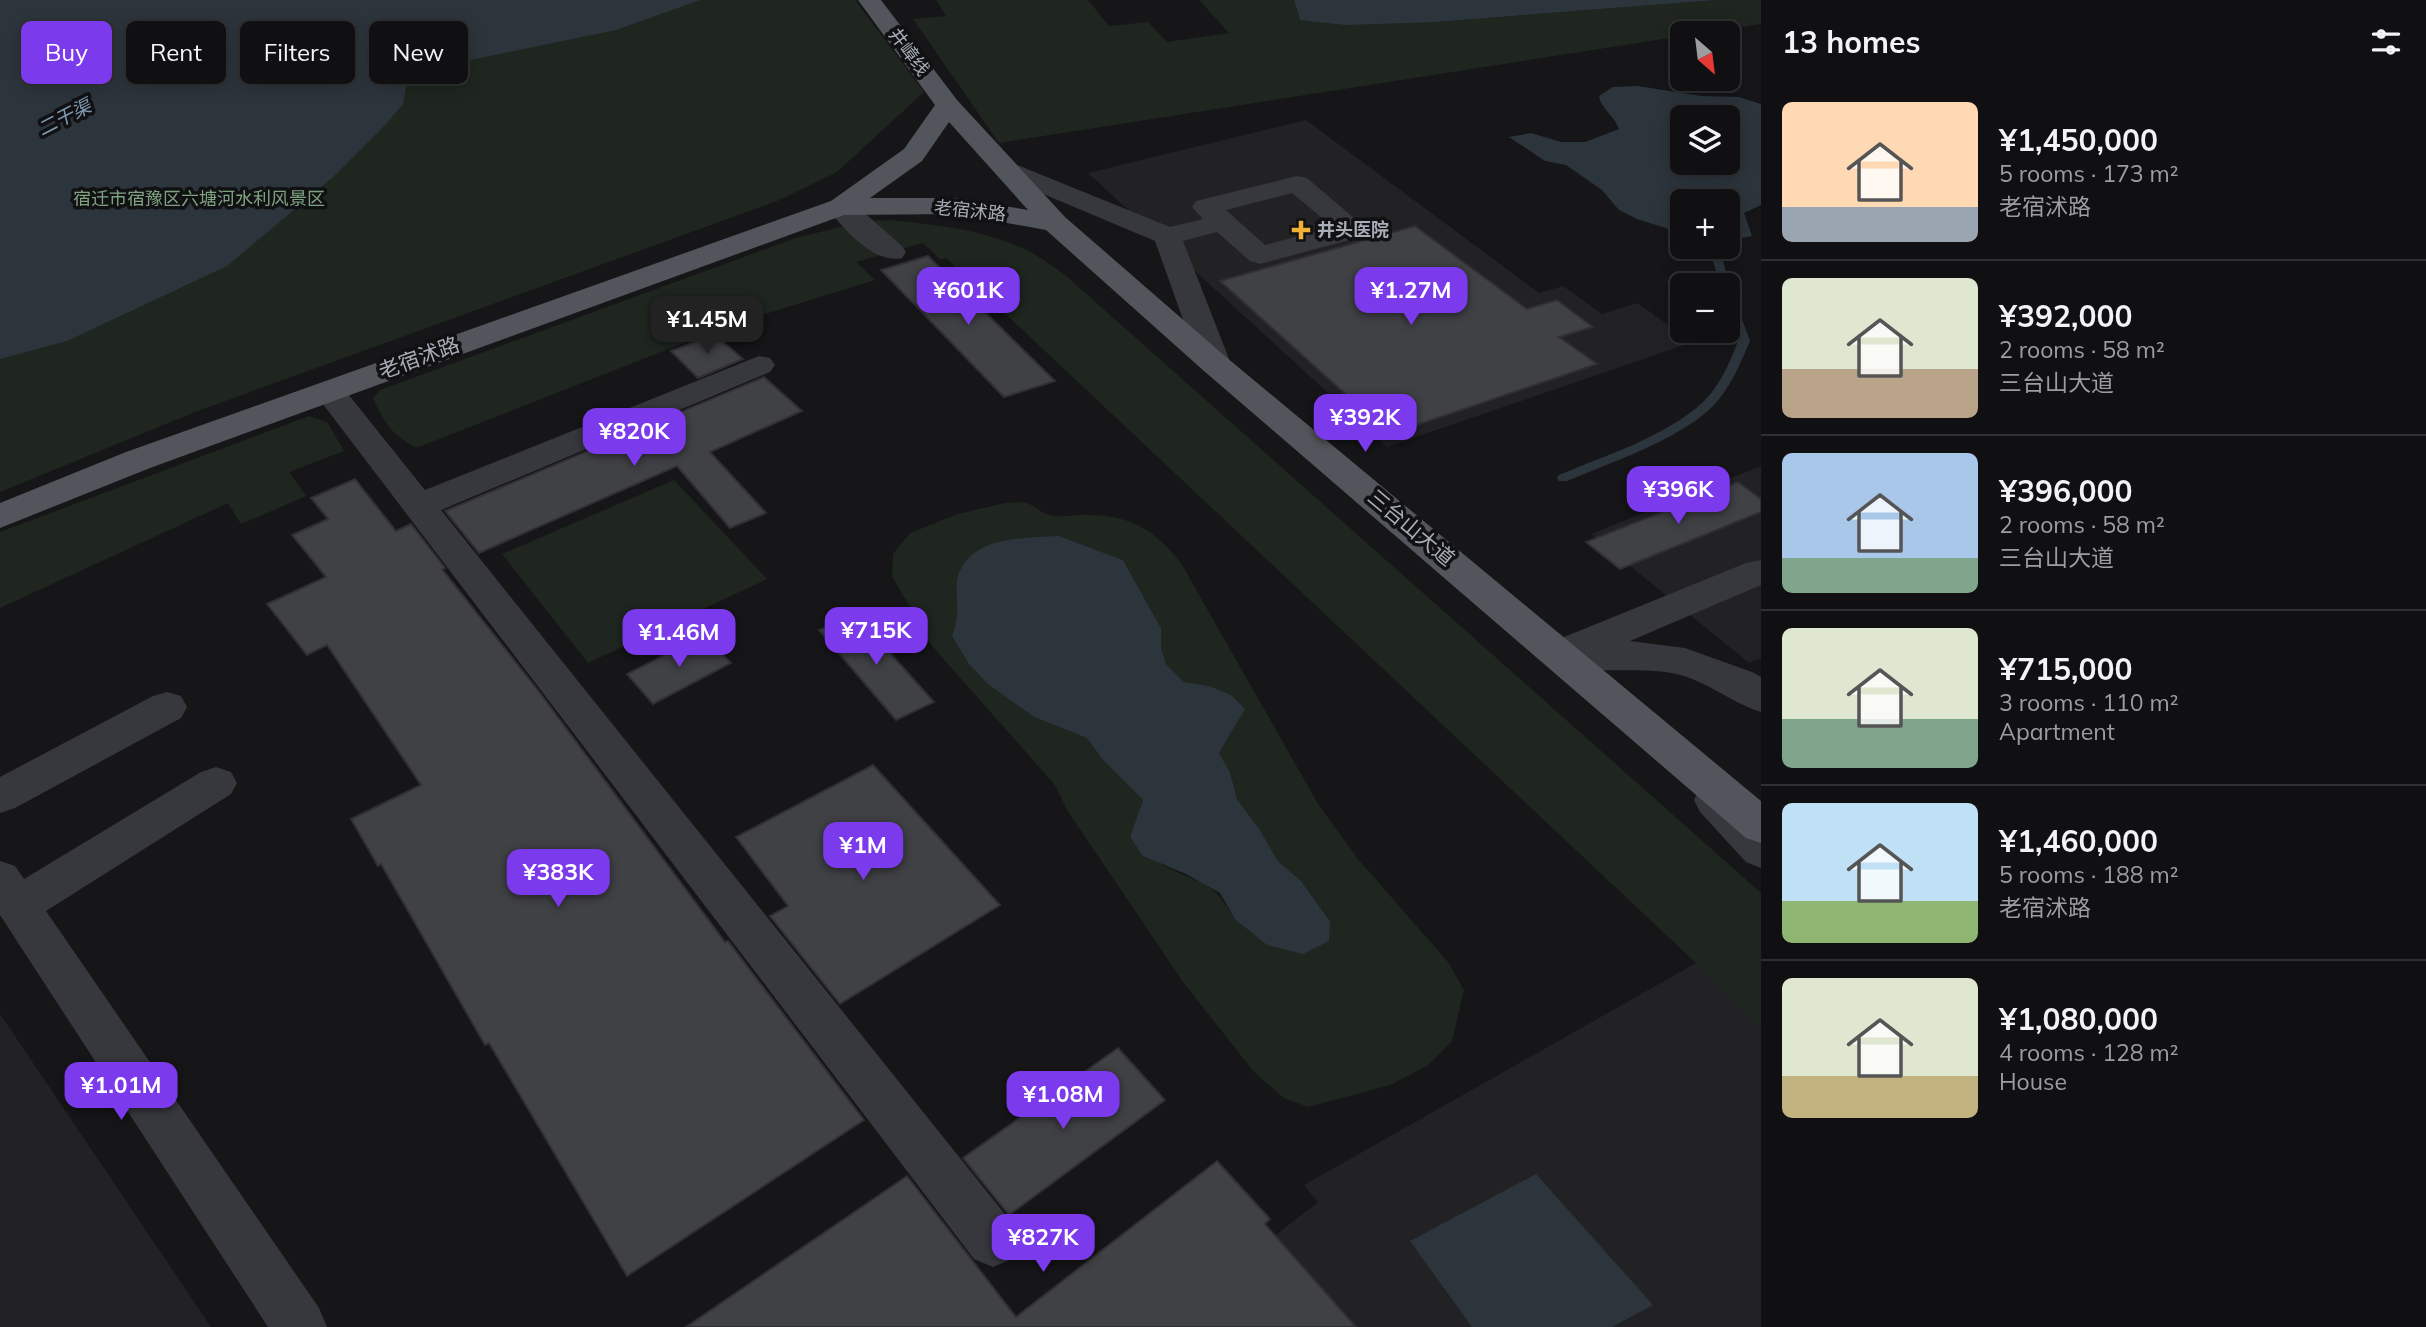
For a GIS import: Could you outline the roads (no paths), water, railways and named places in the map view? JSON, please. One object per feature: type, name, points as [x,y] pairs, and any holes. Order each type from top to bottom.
[{"type":"main road","name":"井嶂线","points":[[869,0],[948,104]]},
{"type":"main road","name":"三台山大道","points":[[948,104],[1055,223],[1215,364],[1761,825]]},
{"type":"main road","name":"老宿沭路","points":[[0,516],[138,460],[842,207],[913,155],[948,104]]},
{"type":"main road","name":"老宿沭路","points":[[842,207],[957,206],[1055,223]]},
{"type":"street","points":[[1005,168],[1167,236],[1223,222]]},
{"type":"street","points":[[842,207],[863,229],[892,252]]},
{"type":"street","points":[[1167,236],[1215,364]]},
{"type":"street","points":[[419,506],[759,365]]},
{"type":"street","points":[[328,391],[993,1241]]},
{"type":"street","points":[[1561,654],[1759,572]]},
{"type":"street","points":[[1561,654],[1660,657],[1710,671],[1745,685],[1761,697]]},
{"type":"street","points":[[0,796],[167,707]]},
{"type":"street","points":[[1662,742],[1761,850]]},
{"type":"street","points":[[216,783],[9,892],[300,1327]]},
{"type":"water","name":"二干渠","points":[[0,0],[700,0],[616,30],[468,60],[468,21],[369,21],[369,84],[406,84],[403,104],[332,178],[227,266],[67,341],[0,359]]},
{"type":"water","points":[[1294,0],[1717,0],[1435,22],[1346,25],[1300,20]]},
{"type":"water","points":[[1637,86],[1702,96],[1739,97],[1761,104],[1761,205],[1744,213],[1752,236],[1740,238],[1740,189],[1670,189],[1670,229],[1619,210],[1602,190],[1566,165],[1545,161],[1509,137],[1531,133],[1561,142],[1585,142],[1619,129],[1599,96],[1613,87]]},
{"type":"water","points":[[1059,536],[1123,560],[1161,628],[1161,647],[1166,664],[1184,682],[1209,686],[1231,695],[1245,709],[1219,753],[1230,772],[1237,799],[1260,830],[1277,860],[1301,881],[1330,921],[1329,941],[1303,954],[1267,945],[1235,919],[1220,893],[1186,874],[1143,856],[1130,837],[1143,800],[1103,760],[1087,738],[1034,717],[988,684],[969,664],[952,636],[957,618],[957,581],[965,563],[974,553],[986,546],[1015,539]]},
{"type":"water","points":[[1536,1174],[1653,1305],[1612,1327],[1472,1327],[1410,1241]]},
{"type":"waterway","points":[[1717,259],[1722,273]]},
{"type":"waterway","points":[[1563,478],[1664,435],[1708,404],[1731,372],[1744,341],[1740,329]]},
{"type":"place","name":"井头医院","points":[[1301,230]]},
{"type":"park label","name":"宿迁市宿豫区六塘河水利风景区","points":[[199,199]]}]
